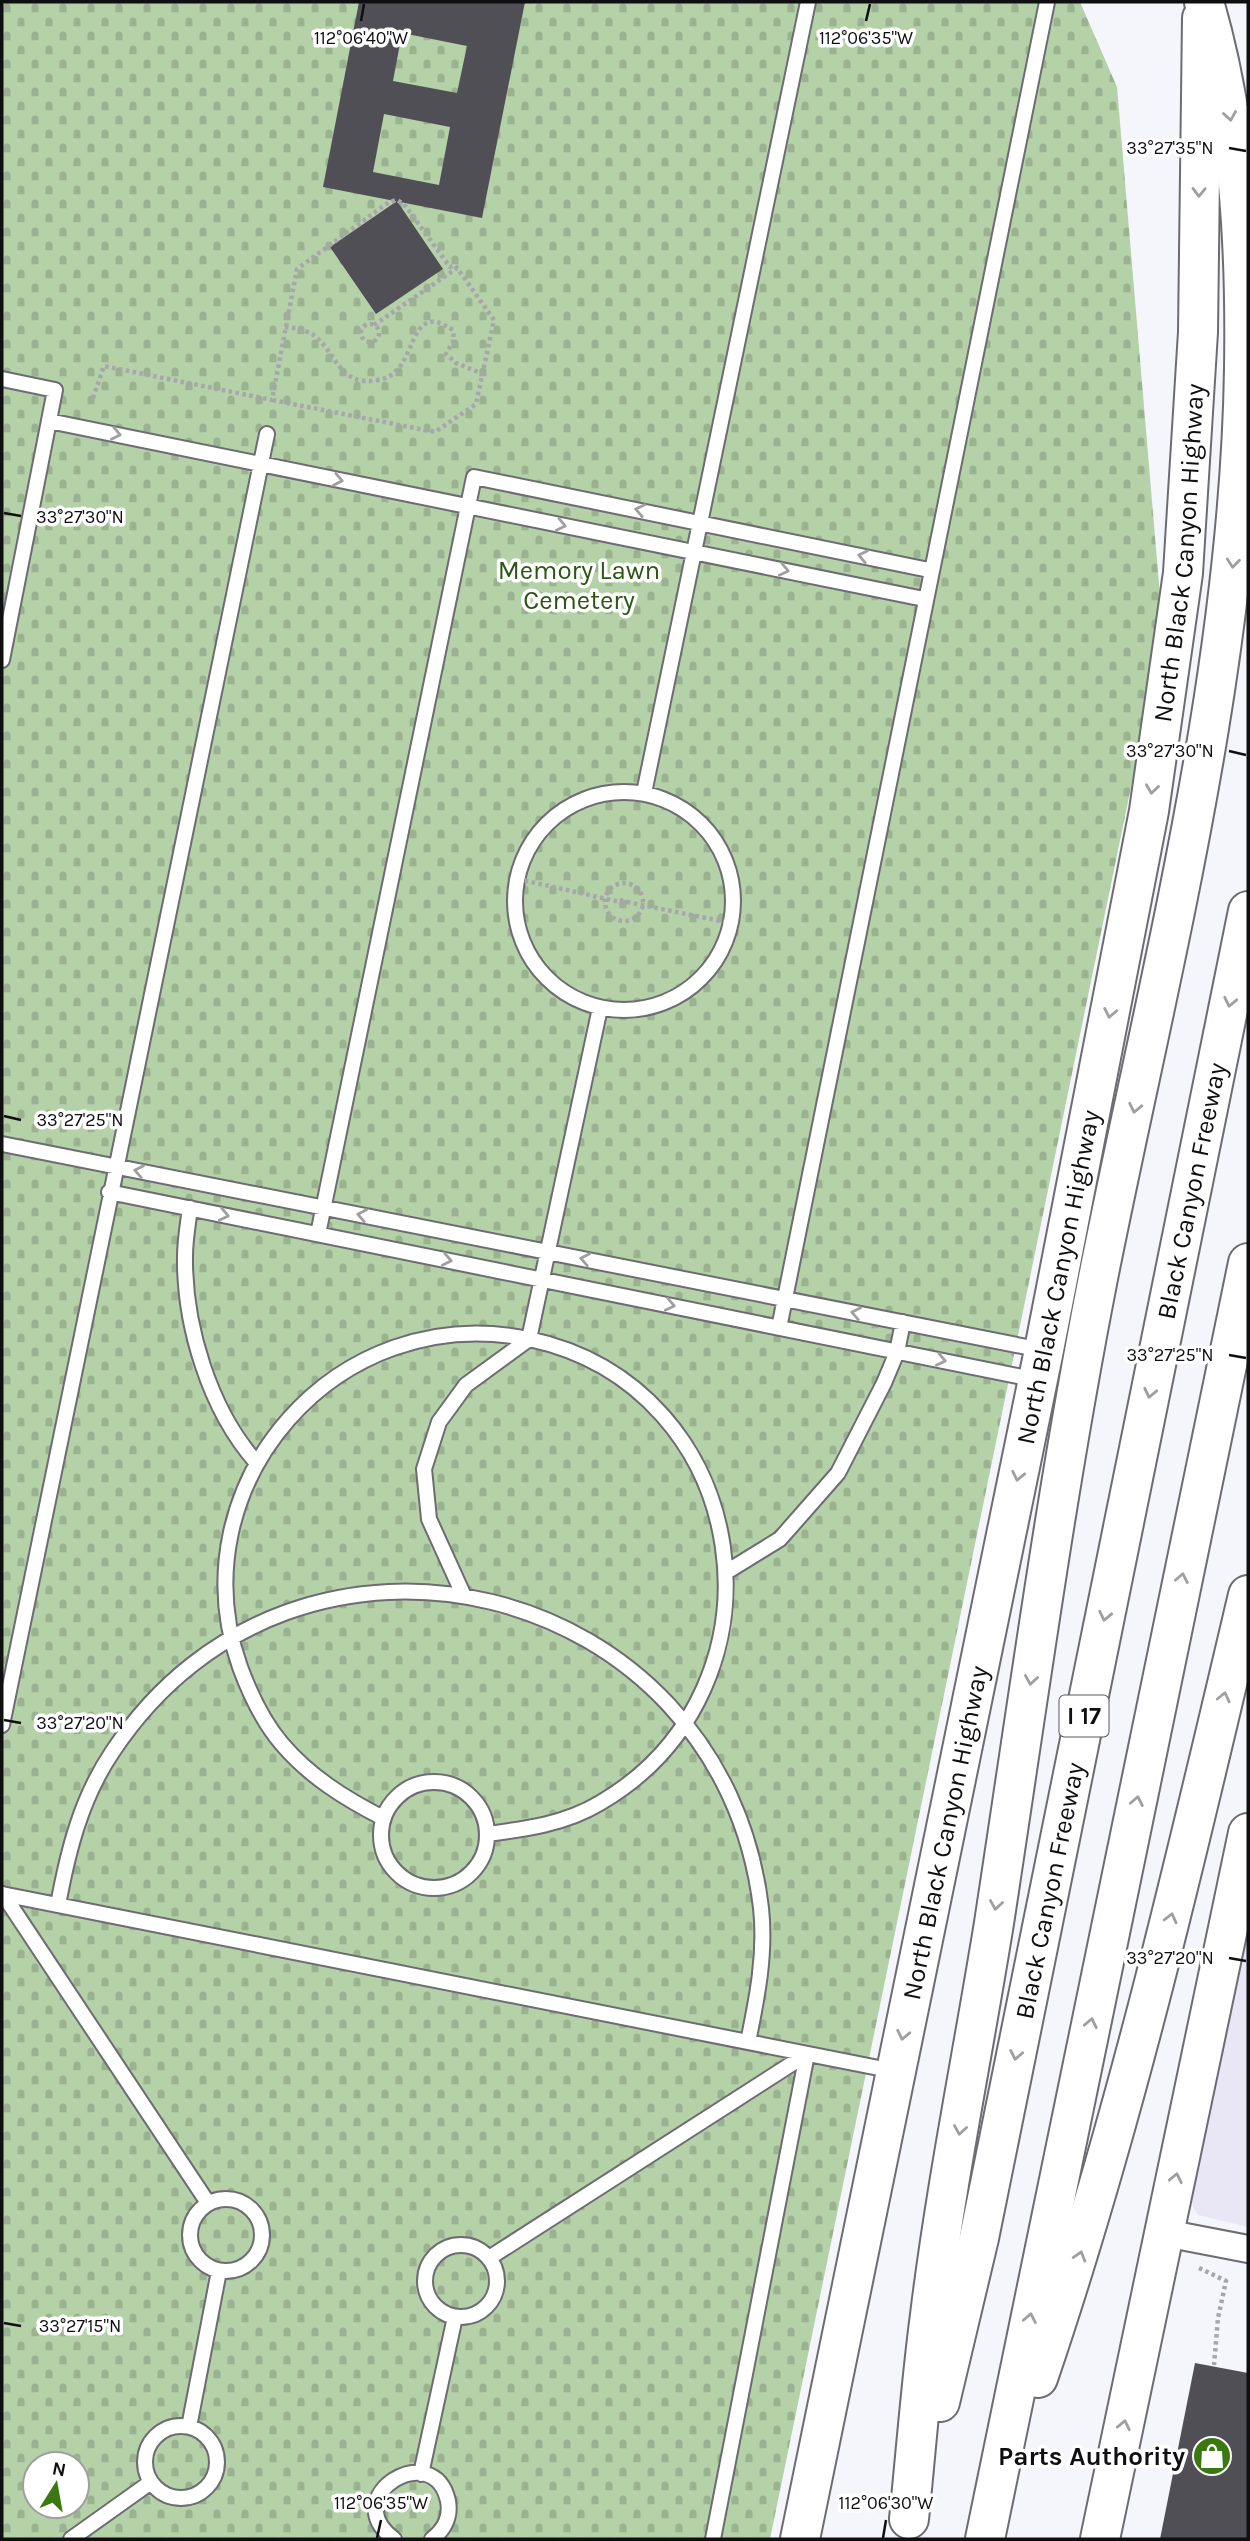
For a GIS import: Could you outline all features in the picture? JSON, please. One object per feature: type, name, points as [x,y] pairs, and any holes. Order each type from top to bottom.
[{"type":"main road","points":[[1203,2],[1230,111],[1240,180],[1244,318],[1243,438],[1226,698]]},
{"type":"main road","name":"North Black Canyon Highway","points":[[800,2539],[1040,1365],[1149,811],[1183,573],[1198,332],[1203,2]]},
{"type":"main road","points":[[907,2529],[930,2312],[1045,1586],[1098,1281],[1226,698],[1248,637]]},
{"type":"main road","name":"Black Canyon Freeway","points":[[907,2529],[979,2238],[1248,911]]},
{"type":"main road","points":[[986,2534],[1248,1263]]},
{"type":"main road","points":[[986,2534],[1080,2256],[1162,1954],[1248,1595]]},
{"type":"main road","points":[[1100,2539],[1248,1833]]},
{"type":"street","points":[[1165,2233],[1248,2249]]},
{"type":"lane","points":[[644,793],[808,2]]},
{"type":"lane","points":[[779,1328],[929,570],[1047,2]]},
{"type":"lane","points":[[2,379],[55,390],[2,660]]},
{"type":"lane","points":[[49,421],[924,599]]},
{"type":"lane","points":[[2,1724],[109,1192],[267,434]]},
{"type":"lane","points":[[318,1234],[474,477],[929,570]]},
{"type":"lane","points":[[607,793],[644,793],[677,805],[704,826],[723,855],[733,888],[731,923],[719,955],[697,982],[668,1001],[635,1009],[600,1007],[565,993],[537,968],[519,935],[514,897],[521,861],[541,828],[571,805],[607,793]]},
{"type":"lane","points":[[464,1594],[429,1519],[425,1469],[439,1422],[466,1385],[529,1339],[600,1007]]},
{"type":"lane","points":[[2,1143],[903,1322],[1040,1365]]},
{"type":"lane","points":[[109,1192],[897,1352],[1040,1365]]},
{"type":"lane","points":[[190,1208],[185,1256],[191,1314],[203,1361],[233,1432],[256,1462]]},
{"type":"lane","points":[[728,1571],[780,1539],[838,1473],[897,1352],[903,1322]]},
{"type":"lane","points":[[383,1818],[323,1784],[281,1743],[250,1694],[230,1639],[225,1603],[225,1567],[230,1530],[241,1495],[256,1462],[287,1419],[326,1383],[372,1356],[423,1340],[476,1334],[529,1339],[581,1357],[628,1385],[668,1422],[698,1467],[719,1517],[728,1571],[725,1625],[710,1678],[687,1724],[646,1770],[599,1804],[545,1826],[487,1834]]},
{"type":"lane","points":[[58,1905],[68,1853],[86,1801],[112,1752],[145,1708],[185,1670],[230,1639],[303,1606],[383,1591],[464,1594],[528,1611],[587,1638],[641,1676],[687,1724],[723,1781],[751,1857],[761,1910],[761,1977],[748,2042]]},
{"type":"lane","points":[[427,1782],[442,1782],[456,1787],[474,1800],[485,1819],[485,1851],[478,1866],[458,1882],[434,1889],[402,1879],[390,1867],[383,1851],[380,1835],[383,1818],[400,1794],[427,1782]]},
{"type":"lane","points":[[2,1895],[895,2072]]},
{"type":"lane","points":[[2,1895],[208,2203]]},
{"type":"lane","points":[[489,2258],[807,2054]]},
{"type":"lane","points":[[713,2539],[807,2054]]},
{"type":"lane","points":[[220,2199],[244,2204],[260,2223],[260,2248],[244,2267],[219,2271],[200,2260],[190,2241],[193,2219],[208,2203],[220,2199]]},
{"type":"lane","points":[[458,2245],[470,2246],[489,2258],[498,2281],[495,2293],[479,2312],[455,2317],[435,2306],[425,2285],[430,2263],[437,2254],[458,2245]]},
{"type":"lane","points":[[189,2427],[219,2271]]},
{"type":"lane","points":[[421,2474],[455,2317]]},
{"type":"lane","points":[[189,2427],[209,2438],[218,2460],[212,2482],[193,2496],[181,2498],[170,2496],[151,2482],[145,2459],[148,2447],[165,2429],[189,2427]]},
{"type":"lane","points":[[394,2539],[380,2525],[377,2514],[381,2491],[398,2476],[421,2474],[440,2484],[449,2504],[445,2525],[432,2539]]},
{"type":"lane","points":[[71,2539],[151,2482]]},
{"type":"path","points":[[93,398],[104,366],[272,400],[435,432],[476,404],[494,320],[457,268],[450,267],[404,204],[397,200],[388,202],[297,269],[272,400]]},
{"type":"path","points":[[373,325],[378,328],[378,337],[375,341],[366,342],[362,339],[361,330],[364,325],[373,325],[457,268]]},
{"type":"path","points":[[285,327],[316,336],[341,372],[356,379],[378,381],[398,370],[407,360],[415,333],[421,324],[431,321],[453,330],[454,340],[446,354],[456,363],[482,374]]},
{"type":"path","points":[[518,879],[731,923]]},
{"type":"path","points":[[631,884],[638,889],[642,906],[634,918],[620,920],[608,913],[605,898],[614,885],[631,884]]},
{"type":"path","points":[[1199,2268],[1226,2281],[1218,2319],[1214,2365]]},
{"type":"shaded area","points":[[1248,1922],[1248,2227],[1198,2215],[1193,2207],[1191,2192]]},
{"type":"green space","name":"Memory Lawn Cemetery","points":[[2,2],[1080,2],[1117,87],[1160,596],[1144,724],[770,2539],[2,2539]]},
{"type":"building","points":[[359,2],[525,2],[482,218],[323,187]],"holes":[[[402,33],[467,46],[457,93],[393,81]],[[384,114],[450,127],[439,185],[373,172]]]},
{"type":"building","points":[[397,201],[443,269],[376,314],[330,247]]},
{"type":"building","name":"Parts Authority","points":[[1195,2363],[1248,2373],[1248,2539],[1160,2539]]},
{"type":"place","name":"Parts Authority","points":[[1212,2456]]}]
